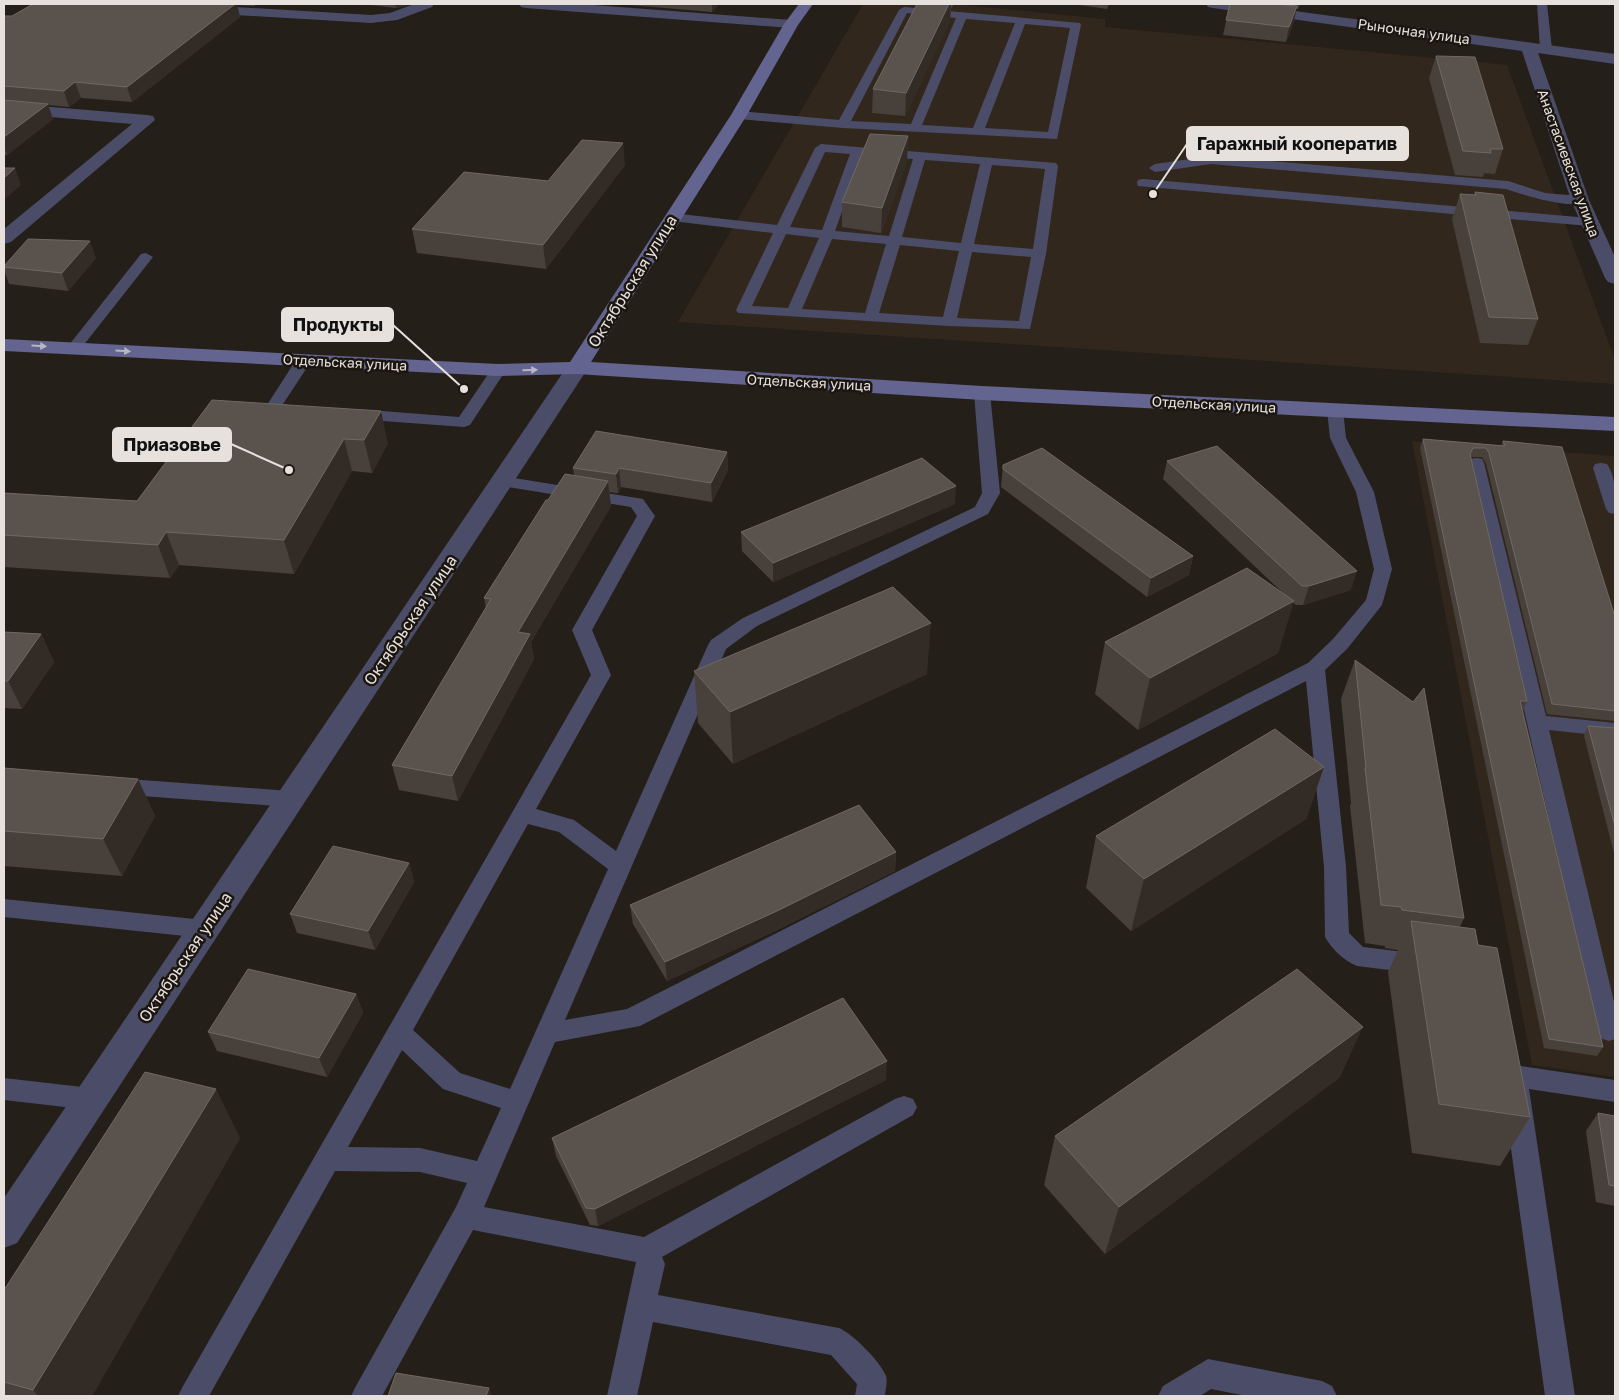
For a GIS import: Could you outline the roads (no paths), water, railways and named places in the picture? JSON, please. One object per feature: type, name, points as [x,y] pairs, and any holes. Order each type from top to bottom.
[{"type":"street","points":[[193,8],[371,19],[392,17],[428,4]]},
{"type":"street","points":[[526,4],[791,24]]},
{"type":"street","name":"Октябрьская улица","points":[[4,1230],[577,368],[739,114],[791,24],[806,4]]},
{"type":"street","name":"Рыночная улица","points":[[1213,4],[1615,59]]},
{"type":"street","name":"Анастасиевская улица","points":[[1528,46],[1580,200],[1615,278]]},
{"type":"street","points":[[4,108],[147,120],[4,238]]},
{"type":"street","name":"Отдельская улица","points":[[4,344],[498,370],[577,368],[982,393],[1615,424]]},
{"type":"lane","points":[[1542,4],[1546,49]]},
{"type":"lane","points":[[739,114],[843,124],[1053,136],[1076,25],[904,10],[843,124]]},
{"type":"lane","points":[[915,128],[962,15]]},
{"type":"lane","points":[[978,131],[1021,20]]},
{"type":"lane","points":[[820,148],[920,156],[1052,166],[1039,254],[1024,326],[743,310],[820,148]]},
{"type":"lane","points":[[793,313],[827,234],[858,151]]},
{"type":"lane","points":[[871,317],[920,156]]},
{"type":"lane","points":[[1155,168],[1211,160],[1508,185],[1543,197],[1580,200]]},
{"type":"lane","points":[[949,322],[987,161]]},
{"type":"lane","points":[[1143,183],[1589,222]]},
{"type":"lane","points":[[672,217],[782,230],[1039,254]]},
{"type":"lane","points":[[74,348],[146,257]]},
{"type":"lane","points":[[304,360],[273,408],[311,411]]},
{"type":"lane","points":[[340,413],[464,422],[498,370]]},
{"type":"lane","points":[[366,1396],[466,1216],[718,645],[750,622],[982,510],[991,494],[982,393]]},
{"type":"lane","points":[[547,1033],[631,1019],[1315,668],[1340,644],[1375,602],[1383,569],[1365,492],[1338,438],[1335,410]]},
{"type":"lane","points":[[1476,463],[1609,1031]]},
{"type":"lane","points":[[1601,468],[1615,510]]},
{"type":"lane","points":[[193,1396],[601,675],[582,630],[646,516],[638,503],[502,481]]},
{"type":"lane","points":[[1315,668],[1335,867],[1337,937],[1357,956],[1445,968]]},
{"type":"lane","points":[[1537,722],[1615,730]]},
{"type":"lane","points":[[93,785],[290,799]]},
{"type":"lane","points":[[523,814],[566,826],[620,866]]},
{"type":"lane","points":[[4,908],[204,928]]},
{"type":"lane","points":[[399,1032],[452,1081],[516,1102]]},
{"type":"lane","points":[[1560,1396],[1512,1066],[1615,1091]]},
{"type":"lane","points":[[4,1089],[91,1100]]},
{"type":"lane","points":[[466,1216],[646,1251],[904,1107]]},
{"type":"lane","points":[[327,1159],[420,1160],[484,1175]]},
{"type":"lane","points":[[622,1396],[651,1264],[646,1251]]},
{"type":"lane","points":[[642,1306],[839,1342],[872,1379],[870,1396]]},
{"type":"lane","points":[[1173,1396],[1208,1374],[1322,1396]]},
{"type":"place","name":"Гаражный кооператив","points":[[1153,194]]},
{"type":"place","name":"Продукты","points":[[464,389]]},
{"type":"place","name":"Приазовье","points":[[289,470]]}]
